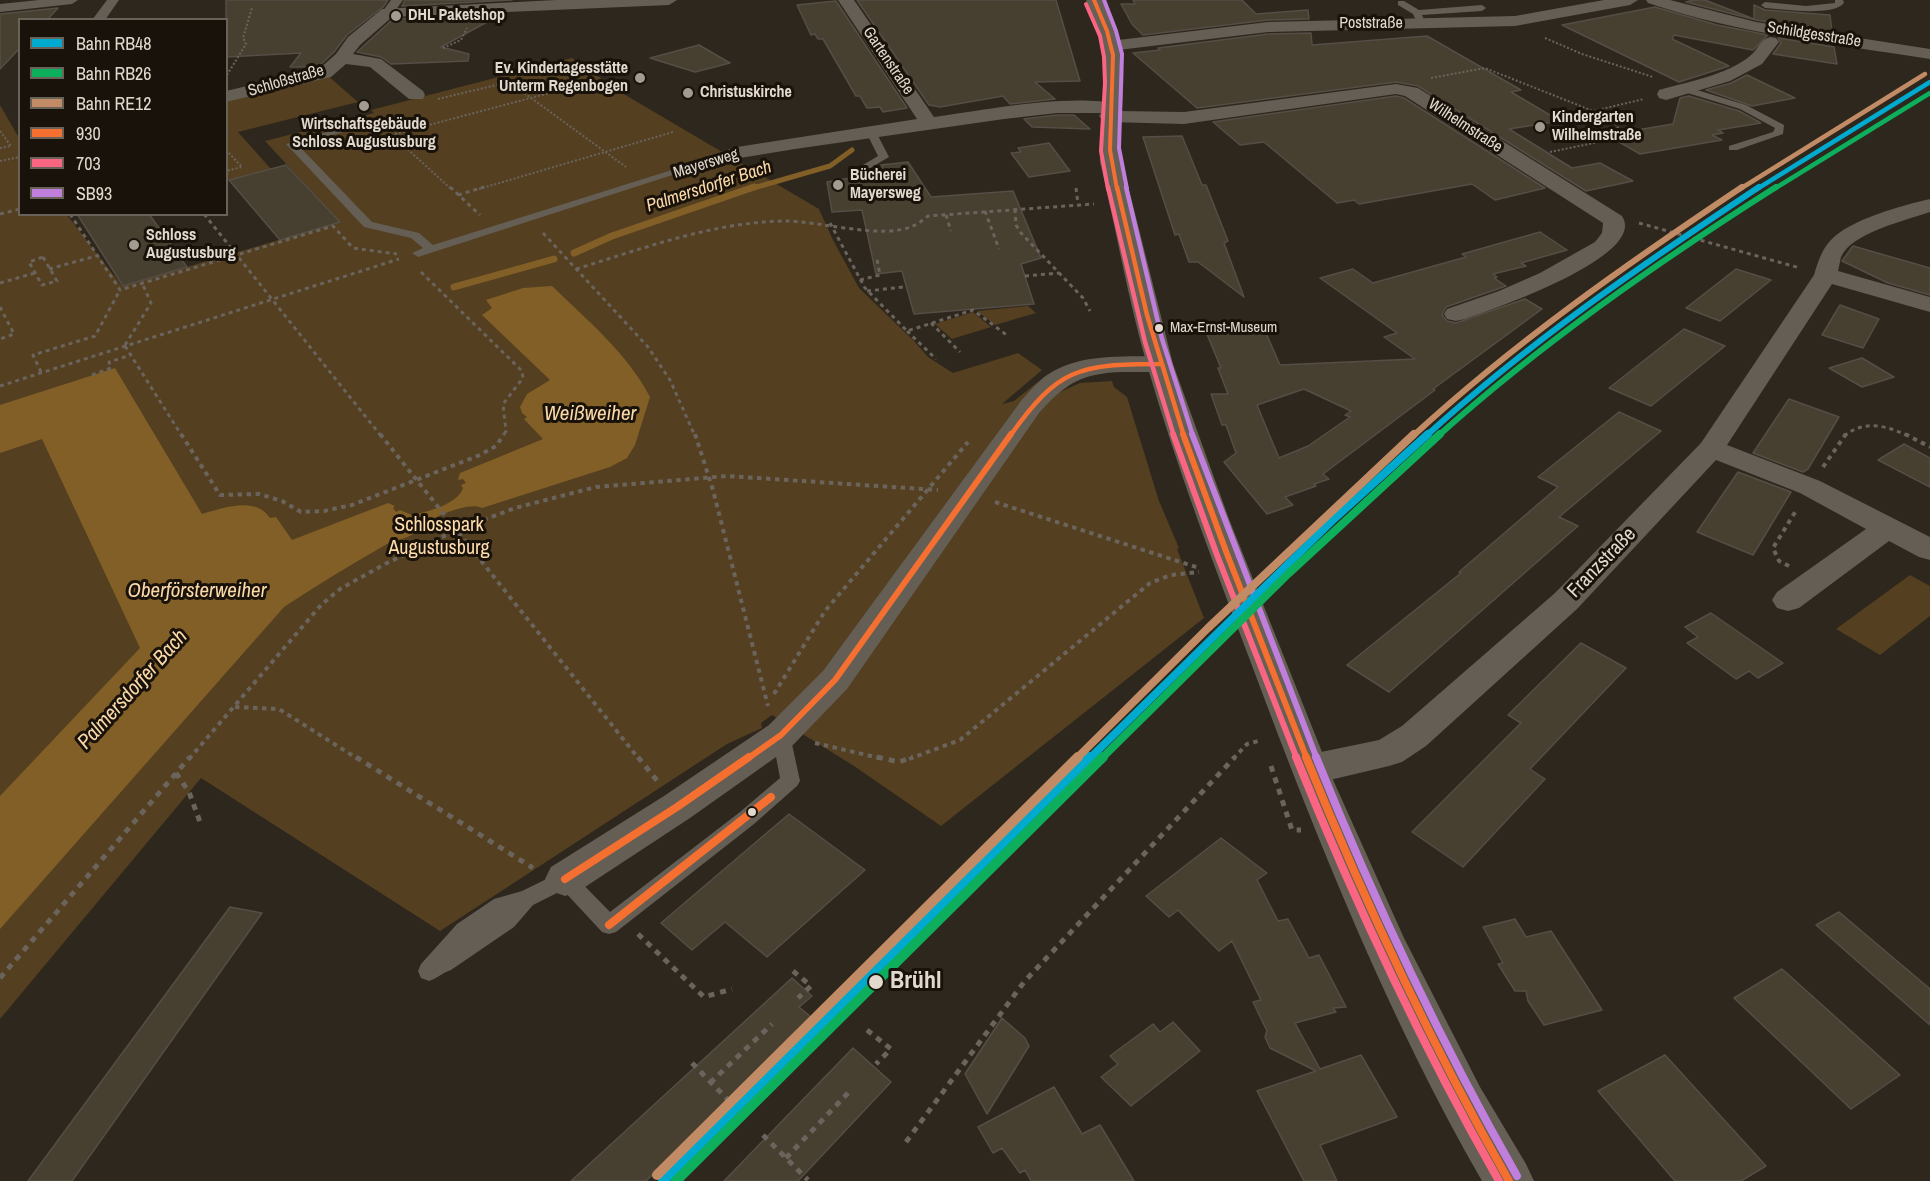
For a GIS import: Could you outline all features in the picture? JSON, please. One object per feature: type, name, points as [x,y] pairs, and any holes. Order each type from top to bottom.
[{"type":"main road","points":[[1094,0],[1102,16],[1114,62],[1108,137],[1111,162],[1160,364],[1213,519],[1310,767],[1386,947],[1463,1103],[1509,1181]]},
{"type":"street","points":[[0,8],[72,0]]},
{"type":"street","points":[[100,18],[113,0]]},
{"type":"street","points":[[392,6],[669,0]]},
{"type":"street","name":"Gartenstraße","points":[[846,0],[929,123]]},
{"type":"street","name":"Poststraße","points":[[1110,46],[1268,27],[1419,18],[1515,21],[1630,0]]},
{"type":"street","name":"Schildgesstraße","points":[[1654,0],[1699,14],[1762,27],[1930,54]]},
{"type":"street","name":"Schloßstraße","points":[[228,97],[318,75],[332,68],[354,41],[392,6]]},
{"type":"street","name":"Schildgesstraße","points":[[1699,14],[1727,31],[1770,42],[1900,64]]},
{"type":"street","points":[[1679,91],[1724,77],[1756,60],[1770,42]]},
{"type":"street","points":[[342,58],[375,63],[416,95]]},
{"type":"street","name":"Wilhelmstraße","points":[[1110,112],[1184,118],[1396,89],[1411,92],[1614,221]]},
{"type":"street","name":"Mayersweg","points":[[714,160],[737,153],[929,123],[1044,108],[1081,106],[1110,112]]},
{"type":"street","name":"Franzstraße","points":[[1310,767],[1334,765],[1389,752],[1414,735],[1566,601],[1711,448],[1826,275],[1830,257],[1839,244],[1861,229],[1930,205]]},
{"type":"street","points":[[1456,314],[1507,296],[1548,278],[1603,247],[1613,233],[1614,221]]},
{"type":"street","points":[[1826,275],[1930,305]]},
{"type":"street","points":[[550,874],[677,807],[774,719],[835,680],[1030,407],[1053,383],[1064,375],[1108,365],[1160,364]]},
{"type":"street","points":[[1711,448],[1809,487],[1930,550]]},
{"type":"street","points":[[1788,600],[1888,527]]},
{"type":"lane","points":[[1765,4],[1817,9],[1838,5],[1839,0]]},
{"type":"lane","points":[[1401,3],[1419,18],[1482,8]]},
{"type":"lane","points":[[1679,91],[1743,107],[1780,127],[1778,134],[1770,138],[1733,148]]},
{"type":"lane","points":[[383,120],[291,144],[368,225],[415,234],[431,249]]},
{"type":"lane","points":[[867,167],[884,157],[871,132]]},
{"type":"lane","name":"Mayersweg","points":[[418,253],[714,160]]},
{"type":"lane","points":[[526,899],[550,874],[609,925],[747,818],[790,781],[774,719]]},
{"type":"path","points":[[228,73],[246,44],[243,38],[252,8]]},
{"type":"path","points":[[1515,21],[1564,47],[1679,91]]},
{"type":"path","points":[[443,48],[460,40],[467,27]]},
{"type":"path","points":[[1396,89],[1428,78],[1485,68],[1593,111],[1617,125],[1619,132],[1610,138],[1592,144],[1514,158]]},
{"type":"path","points":[[416,95],[419,101],[411,106],[509,82],[646,182]]},
{"type":"path","points":[[392,135],[591,82]]},
{"type":"path","points":[[1593,111],[1679,91]]},
{"type":"path","points":[[383,120],[380,123],[392,135],[487,219],[529,218],[624,319],[658,360],[685,410],[710,476],[774,719]]},
{"type":"path","points":[[0,131],[10,146],[0,148]]},
{"type":"path","points":[[458,195],[674,132]]},
{"type":"path","points":[[228,152],[242,167],[228,170]]},
{"type":"path","points":[[0,161],[18,157]]},
{"type":"path","points":[[1076,188],[1078,204]]},
{"type":"path","points":[[576,269],[701,229],[728,229],[785,221],[830,223],[889,230],[910,228],[928,216],[1078,204],[1121,203]]},
{"type":"path","points":[[1015,209],[1016,225],[1021,233],[1083,298],[1090,311]]},
{"type":"path","points":[[0,214],[18,210]]},
{"type":"path","points":[[985,211],[999,249]]},
{"type":"path","points":[[945,215],[951,231]]},
{"type":"path","points":[[71,216],[120,290]]},
{"type":"path","points":[[206,216],[677,807]]},
{"type":"path","points":[[1614,221],[1648,224],[1826,275]]},
{"type":"path","points":[[830,223],[867,291],[936,359]]},
{"type":"path","points":[[41,373],[33,355],[95,336],[120,290],[333,226]]},
{"type":"path","points":[[0,386],[418,253]]},
{"type":"path","points":[[49,269],[96,256]]},
{"type":"path","points":[[125,346],[220,495],[259,494],[282,501],[293,509],[312,512],[352,505],[495,446],[504,436],[507,426],[502,404],[523,378],[522,371],[406,257]]},
{"type":"path","points":[[43,258],[57,281],[42,285],[35,273],[29,261],[43,258]]},
{"type":"path","points":[[860,280],[880,275],[877,259]]},
{"type":"path","points":[[0,284],[35,273]]},
{"type":"path","points":[[1025,276],[1059,273]]},
{"type":"path","points":[[125,346],[151,303],[142,283]]},
{"type":"path","points":[[867,291],[903,287]]},
{"type":"path","points":[[0,307],[14,334],[0,339]]},
{"type":"path","points":[[907,331],[973,310],[1008,336]]},
{"type":"path","points":[[931,323],[960,352]]},
{"type":"path","points":[[92,375],[111,368],[109,362],[131,355]]},
{"type":"path","points":[[0,978],[235,707],[303,624],[340,590],[385,564],[457,530],[515,508],[579,491],[620,484],[710,476]]},
{"type":"path","points":[[774,719],[776,692],[825,611],[928,489]]},
{"type":"path","points":[[774,719],[899,762],[960,740],[1150,583],[1171,575],[1208,572]]},
{"type":"path","points":[[235,707],[279,709],[550,874]]},
{"type":"path","points":[[906,1142],[1024,982],[1247,744],[1262,740]]},
{"type":"path","points":[[176,773],[189,792],[200,822]]},
{"type":"path","points":[[620,917],[704,997],[732,989]]},
{"type":"path","points":[[793,971],[811,986],[798,998]]},
{"type":"path","points":[[710,1083],[772,1024]]},
{"type":"path","points":[[867,1030],[891,1050],[876,1064]]},
{"type":"path","points":[[692,1063],[730,1102]]},
{"type":"path","points":[[786,1158],[848,1093]]},
{"type":"path","points":[[763,1135],[808,1180]]},
{"type":"green space","name":"Schlosspark Augustusburg","points":[[572,58],[622,93],[819,209],[859,288],[928,357],[953,373],[1018,353],[1042,370],[1002,404],[1014,401],[1039,381],[1027,398],[1060,392],[1080,383],[1112,381],[1114,387],[1127,397],[1159,501],[1204,618],[941,826],[854,766],[772,715],[761,723],[762,728],[727,744],[440,931],[201,778],[0,1019],[0,105],[18,136],[18,216],[68,216],[122,286],[340,222],[265,141],[374,113],[371,110]]},
{"type":"green space","points":[[327,75],[358,102],[238,132],[271,169],[228,181],[228,98]]},
{"type":"green space","points":[[1028,306],[1036,313],[995,325],[977,311]]},
{"type":"green space","points":[[973,312],[991,327],[952,339],[935,324]]},
{"type":"green space","points":[[1910,575],[1930,586],[1930,616],[1880,655],[1836,629]]},
{"type":"water","name":"Oberförsterweiher","points":[[552,286],[618,352],[641,381],[650,397],[635,445],[627,458],[610,467],[482,508],[476,506],[461,508],[443,514],[422,525],[413,534],[387,544],[361,559],[284,607],[0,929],[0,796],[140,648],[42,439],[0,453],[0,405],[115,368],[202,514],[239,506],[256,507],[270,518],[276,517],[292,540],[388,503],[395,506],[393,508],[396,512],[400,510],[412,515],[426,512],[449,503],[460,494],[463,488],[461,485],[466,483],[463,479],[458,480],[460,473],[543,439],[524,419],[527,417],[522,413],[520,407],[527,394],[550,380],[482,315],[492,308],[486,300],[523,288]]},
{"type":"building","points":[[226,0],[388,0],[383,7],[347,35],[318,67],[290,67],[301,53],[228,57],[228,18],[226,18]]},
{"type":"building","points":[[405,0],[512,0],[402,6]]},
{"type":"building","points":[[857,0],[1056,0],[1080,81],[1035,82],[1055,99],[1010,104],[1003,96],[940,107],[929,105]]},
{"type":"building","points":[[1133,0],[1242,0],[1256,14],[1308,10],[1309,19],[1268,20],[1143,35],[1132,24],[1121,4],[1135,4]]},
{"type":"building","points":[[1705,0],[1754,19],[1754,5],[1765,10],[1830,15],[1832,32],[1756,20],[1686,2]]},
{"type":"building","points":[[836,1],[907,108],[883,112],[880,107],[867,108],[860,96],[856,96],[823,39],[818,39],[815,34],[811,35],[797,5]]},
{"type":"building","points":[[1655,7],[1717,25],[1768,35],[1753,50],[1674,35],[1672,39],[1729,66],[1679,82],[1562,25]]},
{"type":"building","points":[[58,8],[49,18],[18,18],[18,50],[0,69],[0,14]]},
{"type":"building","points":[[500,15],[441,47],[469,54],[468,61],[391,64],[381,57],[357,52],[393,19]]},
{"type":"building","points":[[1311,33],[1312,45],[1427,36],[1521,90],[1511,92],[1560,121],[1509,129],[1572,168],[1600,163],[1633,181],[1586,191],[1418,86],[1396,82],[1197,108],[1133,53],[1268,34]]},
{"type":"building","points":[[1778,38],[1834,47],[1837,64],[1773,54],[1781,43]]},
{"type":"building","points":[[699,45],[730,63],[695,72],[650,58]]},
{"type":"building","points":[[1747,75],[1795,98],[1752,106],[1706,90],[1731,83]]},
{"type":"building","points":[[1396,96],[1404,98],[1545,188],[1495,200],[1472,184],[1359,204],[1354,200],[1337,203],[1264,142],[1240,145],[1213,122]]},
{"type":"building","points":[[1689,96],[1739,111],[1761,123],[1718,130],[1723,133],[1712,135],[1722,140],[1640,154],[1607,135],[1673,124],[1680,98]]},
{"type":"building","points":[[1074,115],[1090,129],[1032,127],[1024,119]]},
{"type":"building","points":[[1182,136],[1202,185],[1206,185],[1228,241],[1224,243],[1244,297],[1198,262],[1189,262],[1179,234],[1175,235],[1143,137]]},
{"type":"building","points":[[1049,143],[1070,171],[1029,177],[1011,153],[1021,152],[1018,148]]},
{"type":"building","points":[[908,162],[931,197],[1013,191],[1041,258],[1021,264],[1034,304],[914,314],[902,271],[876,274],[862,210],[832,212],[827,182],[885,172],[881,165]]},
{"type":"building","name":"Schloss Augustusburg","points":[[286,165],[340,222],[280,240],[229,180]]},
{"type":"building","name":"Schloss Augustusburg","points":[[78,216],[150,216],[187,267],[123,286]]},
{"type":"building","points":[[1540,232],[1567,250],[1521,263],[1526,266],[1493,274],[1497,277],[1494,278],[1506,286],[1446,307],[1442,315],[1447,321],[1456,323],[1525,299],[1542,309],[1323,474],[1329,479],[1285,497],[1293,505],[1267,514],[1224,462],[1236,453],[1226,425],[1222,425],[1211,394],[1228,394],[1218,368],[1221,368],[1204,327],[1262,324],[1280,365],[1415,359],[1384,337],[1397,333],[1320,278],[1353,269],[1373,283],[1466,257],[1462,254]],"holes":[[[1304,389],[1351,411],[1345,415],[1350,417],[1308,446],[1279,458],[1257,405]]]},
{"type":"building","points":[[1853,246],[1930,268],[1930,295],[1888,283],[1842,261]]},
{"type":"building","points":[[1736,269],[1771,280],[1720,321],[1686,308]]},
{"type":"building","points":[[1840,305],[1879,319],[1863,348],[1822,335]]},
{"type":"building","points":[[1684,329],[1725,346],[1651,406],[1609,388]]},
{"type":"building","points":[[1862,358],[1894,377],[1862,387],[1829,368]]},
{"type":"building","points":[[1789,399],[1839,417],[1808,469],[1803,472],[1753,453]]},
{"type":"building","points":[[1619,412],[1661,431],[1559,517],[1578,526],[1389,692],[1347,665],[1461,573],[1459,572],[1558,487],[1538,477]]},
{"type":"building","points":[[1904,444],[1930,458],[1930,487],[1878,460]]},
{"type":"building","points":[[1738,472],[1791,492],[1753,555],[1697,532]]},
{"type":"building","points":[[1711,613],[1783,663],[1758,678],[1749,671],[1736,679],[1687,643],[1698,637],[1685,627]]},
{"type":"building","points":[[1581,643],[1626,668],[1530,769],[1545,779],[1463,867],[1412,832],[1521,723],[1508,715]]},
{"type":"building","points":[[789,814],[865,870],[767,957],[725,922],[692,950],[661,923]]},
{"type":"building","points":[[1221,838],[1267,873],[1257,880],[1278,921],[1288,919],[1309,958],[1319,955],[1346,1007],[1333,1008],[1336,1012],[1295,1023],[1320,1069],[1361,1055],[1397,1117],[1320,1145],[1337,1181],[1304,1181],[1257,1091],[1316,1071],[1270,1048],[1265,1037],[1267,1031],[1253,1002],[1261,1000],[1232,941],[1219,951],[1178,910],[1169,917],[1146,896]]},
{"type":"building","points":[[230,907],[262,913],[72,1181],[28,1181]]},
{"type":"building","points":[[1839,912],[1930,989],[1930,1025],[1816,925]]},
{"type":"building","points":[[1515,919],[1526,937],[1551,931],[1602,1010],[1544,1025],[1528,1001],[1526,991],[1515,991],[1498,964],[1503,963],[1483,927]]},
{"type":"building","points":[[1782,969],[1900,1075],[1851,1109],[1734,998]]},
{"type":"building","points":[[792,978],[812,996],[799,1007],[811,1017],[646,1181],[571,1181]]},
{"type":"building","points":[[1002,1018],[1025,1038],[1029,1046],[987,1114],[965,1074]]},
{"type":"building","points":[[1173,1022],[1200,1051],[1131,1106],[1101,1077],[1118,1064],[1110,1056],[1153,1024],[1160,1032]]},
{"type":"building","points":[[853,1048],[891,1082],[798,1181],[724,1181]]},
{"type":"building","points":[[1665,1055],[1766,1166],[1741,1181],[1675,1181],[1598,1091]]},
{"type":"building","points":[[1054,1087],[1082,1134],[1100,1125],[1134,1181],[1031,1181],[1025,1170],[1020,1173],[1002,1148],[993,1153],[978,1127]]},
{"type":"waterway","name":"Palmersdorfer Bach","points":[[750,189],[830,166],[852,150]]},
{"type":"waterway","name":"Palmersdorfer Bach","points":[[574,253],[612,236],[754,187]]},
{"type":"waterway","name":"Palmersdorfer Bach","points":[[454,287],[554,259]]},
{"type":"rail line","name":"RE12","points":[[657,1175],[1208,628],[1328,513],[1446,405],[1547,322],[1632,260],[1764,173],[1925,74]]},
{"type":"rail line","name":"RB48","points":[[663,1181],[1214,634],[1334,519],[1452,412],[1553,329],[1637,268],[1769,181],[1930,82]]},
{"type":"rail line","name":"RB26","points":[[676,1181],[1236,625],[1340,524],[1448,427],[1559,336],[1649,271],[1741,210],[1930,93]]},
{"type":"transit line","name":"930","points":[[1094,0],[1107,31],[1113,55],[1111,162],[1147,315],[1186,442],[1270,666],[1350,863],[1440,1056],[1509,1181]]},
{"type":"transit line","name":"SB93","points":[[1104,0],[1122,54],[1120,161],[1162,339],[1194,439],[1235,552],[1331,795],[1387,925],[1449,1052],[1517,1176]]},
{"type":"transit line","name":"703","points":[[1086,4],[1100,36],[1104,57],[1102,164],[1145,342],[1189,481],[1313,799],[1369,929],[1430,1057],[1499,1181]]},
{"type":"transit line","name":"930","points":[[565,879],[677,807],[781,735],[835,680],[1030,407],[1045,391],[1074,372],[1089,368],[1120,364],[1160,364]]},
{"type":"transit line","name":"930","points":[[609,925],[771,797]]},
{"type":"place","name":"DHL Paketshop","points":[[396,16]]},
{"type":"place","name":"Ev. Kindertagesstätte Unterm Regenbogen","points":[[640,78]]},
{"type":"place","name":"Christuskirche","points":[[688,93]]},
{"type":"place","name":"Wirtschaftsgebäude Schloss Augustusburg","points":[[364,106]]},
{"type":"place","name":"Kindergarten Wilhelmstraße","points":[[1540,127]]},
{"type":"place","name":"Bücherei Mayersweg","points":[[838,185]]},
{"type":"place","name":"Schloss Augustusburg","points":[[134,245]]},
{"type":"place","name":"Max-Ernst-Museum","points":[[1159,328]]},
{"type":"place","name":"Brühl","points":[[876,982]]},
{"type":"water label","name":"Weißweiher","points":[[590,414]]}]
